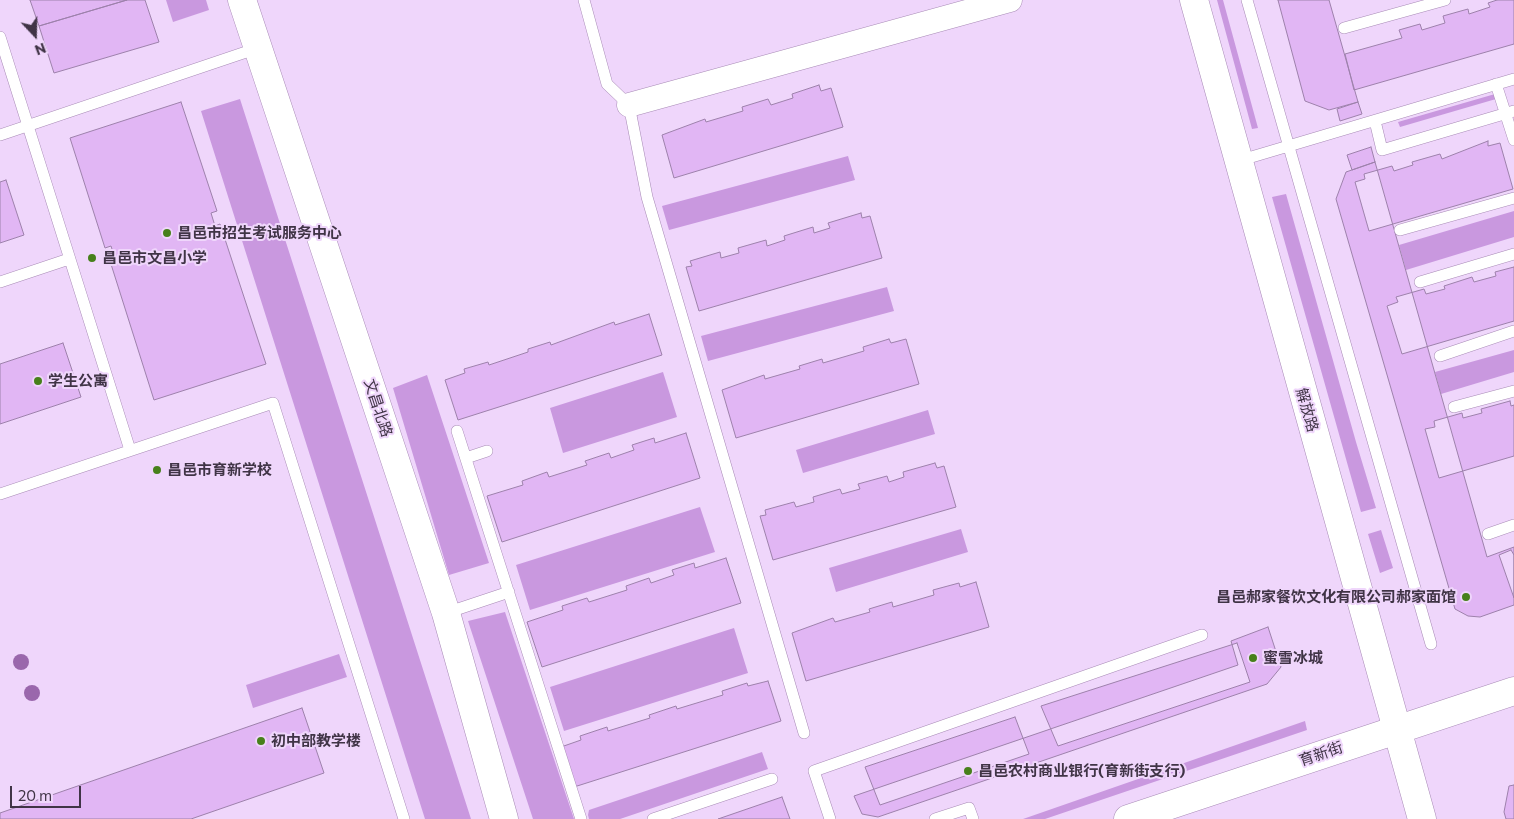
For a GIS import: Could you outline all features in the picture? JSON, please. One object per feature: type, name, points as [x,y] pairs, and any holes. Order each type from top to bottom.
[{"type":"street","name":"文昌北路","points":[[242,0],[446,614],[504,819]]},
{"type":"street","points":[[629,105],[1010,0]]},
{"type":"street","name":"解放路","points":[[1194,0],[1237,161],[1422,819]]},
{"type":"street","name":"育新街","points":[[1128,819],[1514,691]]},
{"type":"lane","points":[[584,0],[607,84],[629,105],[647,197],[804,733]]},
{"type":"lane","points":[[1247,0],[1431,644]]},
{"type":"lane","points":[[1344,28],[1445,0]]},
{"type":"lane","points":[[0,37],[130,450]]},
{"type":"lane","points":[[0,134],[258,48]]},
{"type":"lane","points":[[1237,161],[1514,79]]},
{"type":"lane","points":[[1496,84],[1510,112],[1514,140]]},
{"type":"lane","points":[[1375,121],[1382,150],[1510,112]]},
{"type":"lane","points":[[1400,230],[1514,198]]},
{"type":"lane","points":[[1420,282],[1514,254]]},
{"type":"lane","points":[[0,282],[69,259]]},
{"type":"lane","points":[[1440,356],[1514,331]]},
{"type":"lane","points":[[1454,407],[1514,391]]},
{"type":"lane","points":[[0,494],[273,403],[404,819]]},
{"type":"lane","points":[[457,432],[582,819]]},
{"type":"lane","points":[[466,458],[487,451]]},
{"type":"lane","points":[[1488,534],[1514,525]]},
{"type":"lane","points":[[446,614],[509,592]]},
{"type":"lane","points":[[830,819],[814,771],[1202,635]]},
{"type":"lane","points":[[653,819],[772,779]]},
{"type":"lane","points":[[935,819],[969,808],[973,819]]},
{"type":"shaded area","points":[[166,0],[206,0],[209,10],[173,22]]},
{"type":"shaded area","points":[[1217,0],[1223,0],[1258,128],[1252,129]]},
{"type":"shaded area","points":[[1495,94],[1496,99],[1400,127],[1398,122]]},
{"type":"shaded area","points":[[240,99],[471,819],[425,819],[201,111]]},
{"type":"shaded area","points":[[848,156],[855,180],[669,230],[662,206]]},
{"type":"shaded area","points":[[1286,194],[1376,508],[1361,512],[1272,197]]},
{"type":"shaded area","points":[[1514,211],[1514,237],[1406,270],[1399,245]]},
{"type":"shaded area","points":[[887,287],[894,311],[708,361],[701,336]]},
{"type":"shaded area","points":[[1514,350],[1514,372],[1441,394],[1435,372]]},
{"type":"shaded area","points":[[663,372],[677,417],[563,453],[550,408]]},
{"type":"shaded area","points":[[427,375],[489,563],[449,575],[393,388]]},
{"type":"shaded area","points":[[928,410],[935,434],[803,473],[796,450]]},
{"type":"shaded area","points":[[700,507],[715,552],[530,610],[516,565]]},
{"type":"shaded area","points":[[961,529],[968,552],[836,592],[829,568]]},
{"type":"shaded area","points":[[1381,530],[1393,568],[1380,573],[1368,534]]},
{"type":"shaded area","points":[[505,612],[574,819],[533,819],[468,621]]},
{"type":"shaded area","points":[[734,628],[748,673],[564,731],[550,687]]},
{"type":"shaded area","points":[[339,654],[347,677],[253,708],[246,685]]},
{"type":"shaded area","points":[[1305,721],[1307,730],[1045,819],[1023,819]]},
{"type":"shaded area","points":[[762,752],[768,769],[620,819],[589,819],[589,810]]},
{"type":"building","points":[[30,0],[127,0],[39,26]]},
{"type":"building","points":[[127,0],[145,0],[159,42],[54,73],[39,26]]},
{"type":"building","points":[[1278,0],[1329,0],[1358,102],[1329,110],[1305,101]]},
{"type":"building","points":[[1497,0],[1514,0],[1514,44],[1354,90],[1345,54],[1402,38],[1399,30],[1420,24],[1422,30],[1445,23],[1443,16],[1468,9],[1469,14],[1490,7],[1488,3]]},
{"type":"building","points":[[819,85],[821,91],[831,88],[843,127],[674,178],[662,135],[705,119],[706,122],[743,111],[742,107],[768,99],[771,105],[793,98],[792,94]]},
{"type":"building","points":[[181,102],[217,211],[211,213],[215,226],[220,224],[266,364],[154,400],[110,261],[115,259],[111,246],[105,248],[70,138]]},
{"type":"building","points":[[1358,102],[1362,114],[1340,121],[1337,109]]},
{"type":"building","points":[[1488,141],[1488,146],[1500,143],[1513,189],[1369,231],[1355,182],[1365,179],[1364,174],[1392,166],[1394,171],[1413,165],[1412,162],[1440,154],[1442,159]]},
{"type":"building","points":[[1371,147],[1375,162],[1352,170],[1347,155]]},
{"type":"building","points":[[1375,162],[1487,557],[1514,547],[1514,605],[1480,617],[1468,616],[1455,609],[1336,199],[1346,172]]},
{"type":"building","points":[[6,180],[24,235],[0,243],[0,182]]},
{"type":"building","points":[[861,213],[862,218],[870,216],[882,258],[699,311],[686,267],[692,266],[690,261],[720,252],[721,258],[739,253],[738,248],[766,240],[767,246],[785,240],[784,236],[813,227],[814,233],[830,228],[828,223]]},
{"type":"building","points":[[1514,267],[1514,321],[1402,354],[1387,306],[1398,302],[1396,297],[1424,289],[1426,294],[1445,289],[1444,286],[1472,277],[1474,282],[1496,276],[1495,272]]},
{"type":"building","points":[[649,314],[662,355],[458,420],[445,380],[465,373],[464,369],[488,362],[489,365],[528,352],[528,349],[550,342],[551,345],[614,322],[615,325]]},
{"type":"building","points":[[889,339],[891,343],[906,339],[919,384],[736,438],[722,390],[764,375],[765,379],[800,369],[799,366],[822,359],[823,363],[864,351],[863,347]]},
{"type":"building","name":"学生公寓","points":[[63,343],[81,397],[0,424],[0,364]]},
{"type":"building","points":[[1510,401],[1511,406],[1514,405],[1514,456],[1439,478],[1425,429],[1435,427],[1434,421],[1462,413],[1463,418],[1482,413],[1481,409]]},
{"type":"building","points":[[686,433],[700,478],[502,542],[487,496],[523,485],[522,481],[547,472],[549,477],[587,465],[585,461],[609,453],[611,458],[634,450],[632,445],[654,438],[655,443]]},
{"type":"building","points":[[935,463],[937,468],[944,466],[956,507],[773,560],[760,516],[766,515],[765,510],[794,502],[796,507],[814,502],[813,497],[840,489],[842,494],[860,489],[858,484],[887,476],[889,482],[904,477],[903,472]]},
{"type":"building","points":[[1511,550],[1514,555],[1514,598],[1499,555]]},
{"type":"building","points":[[726,558],[741,603],[542,667],[527,622],[563,610],[562,606],[587,598],[589,602],[627,590],[626,586],[649,578],[651,583],[674,575],[672,570],[694,563],[695,568]]},
{"type":"building","points":[[976,582],[989,627],[806,681],[792,633],[833,618],[835,622],[870,612],[869,609],[892,602],[893,607],[934,595],[933,590],[959,583],[960,587]]},
{"type":"building","points":[[1268,627],[1281,667],[1267,684],[878,817],[862,814],[854,796],[1238,665],[1231,641]]},
{"type":"building","points":[[1237,643],[1250,682],[1058,746],[1041,706]]},
{"type":"building","points":[[768,681],[781,721],[574,787],[561,747],[581,740],[580,736],[607,727],[608,731],[650,718],[649,715],[676,706],[677,709],[723,695],[722,691],[747,683],[748,686]]},
{"type":"building","name":"初中部教学楼","points":[[302,708],[324,773],[191,819],[0,819],[0,813]]},
{"type":"building","points":[[1015,717],[1029,754],[880,805],[865,767]]},
{"type":"building","points":[[1514,785],[1514,819],[1506,819],[1504,812],[1509,786]]},
{"type":"building","points":[[782,797],[790,819],[718,819]]},
{"type":"place","name":"昌邑市招生考试服务中心","points":[[167,233]]},
{"type":"place","name":"昌邑市文昌小学","points":[[92,258]]},
{"type":"place","name":"学生公寓","points":[[38,381]]},
{"type":"place","name":"昌邑市育新学校","points":[[157,470]]},
{"type":"place","name":"昌邑郝家餐饮文化有限公司郝家面馆","points":[[1466,597]]},
{"type":"place","name":"蜜雪冰城","points":[[1253,658]]},
{"type":"place","name":"初中部教学楼","points":[[261,741]]},
{"type":"place","name":"昌邑农村商业银行(育新街支行)","points":[[968,771]]}]
